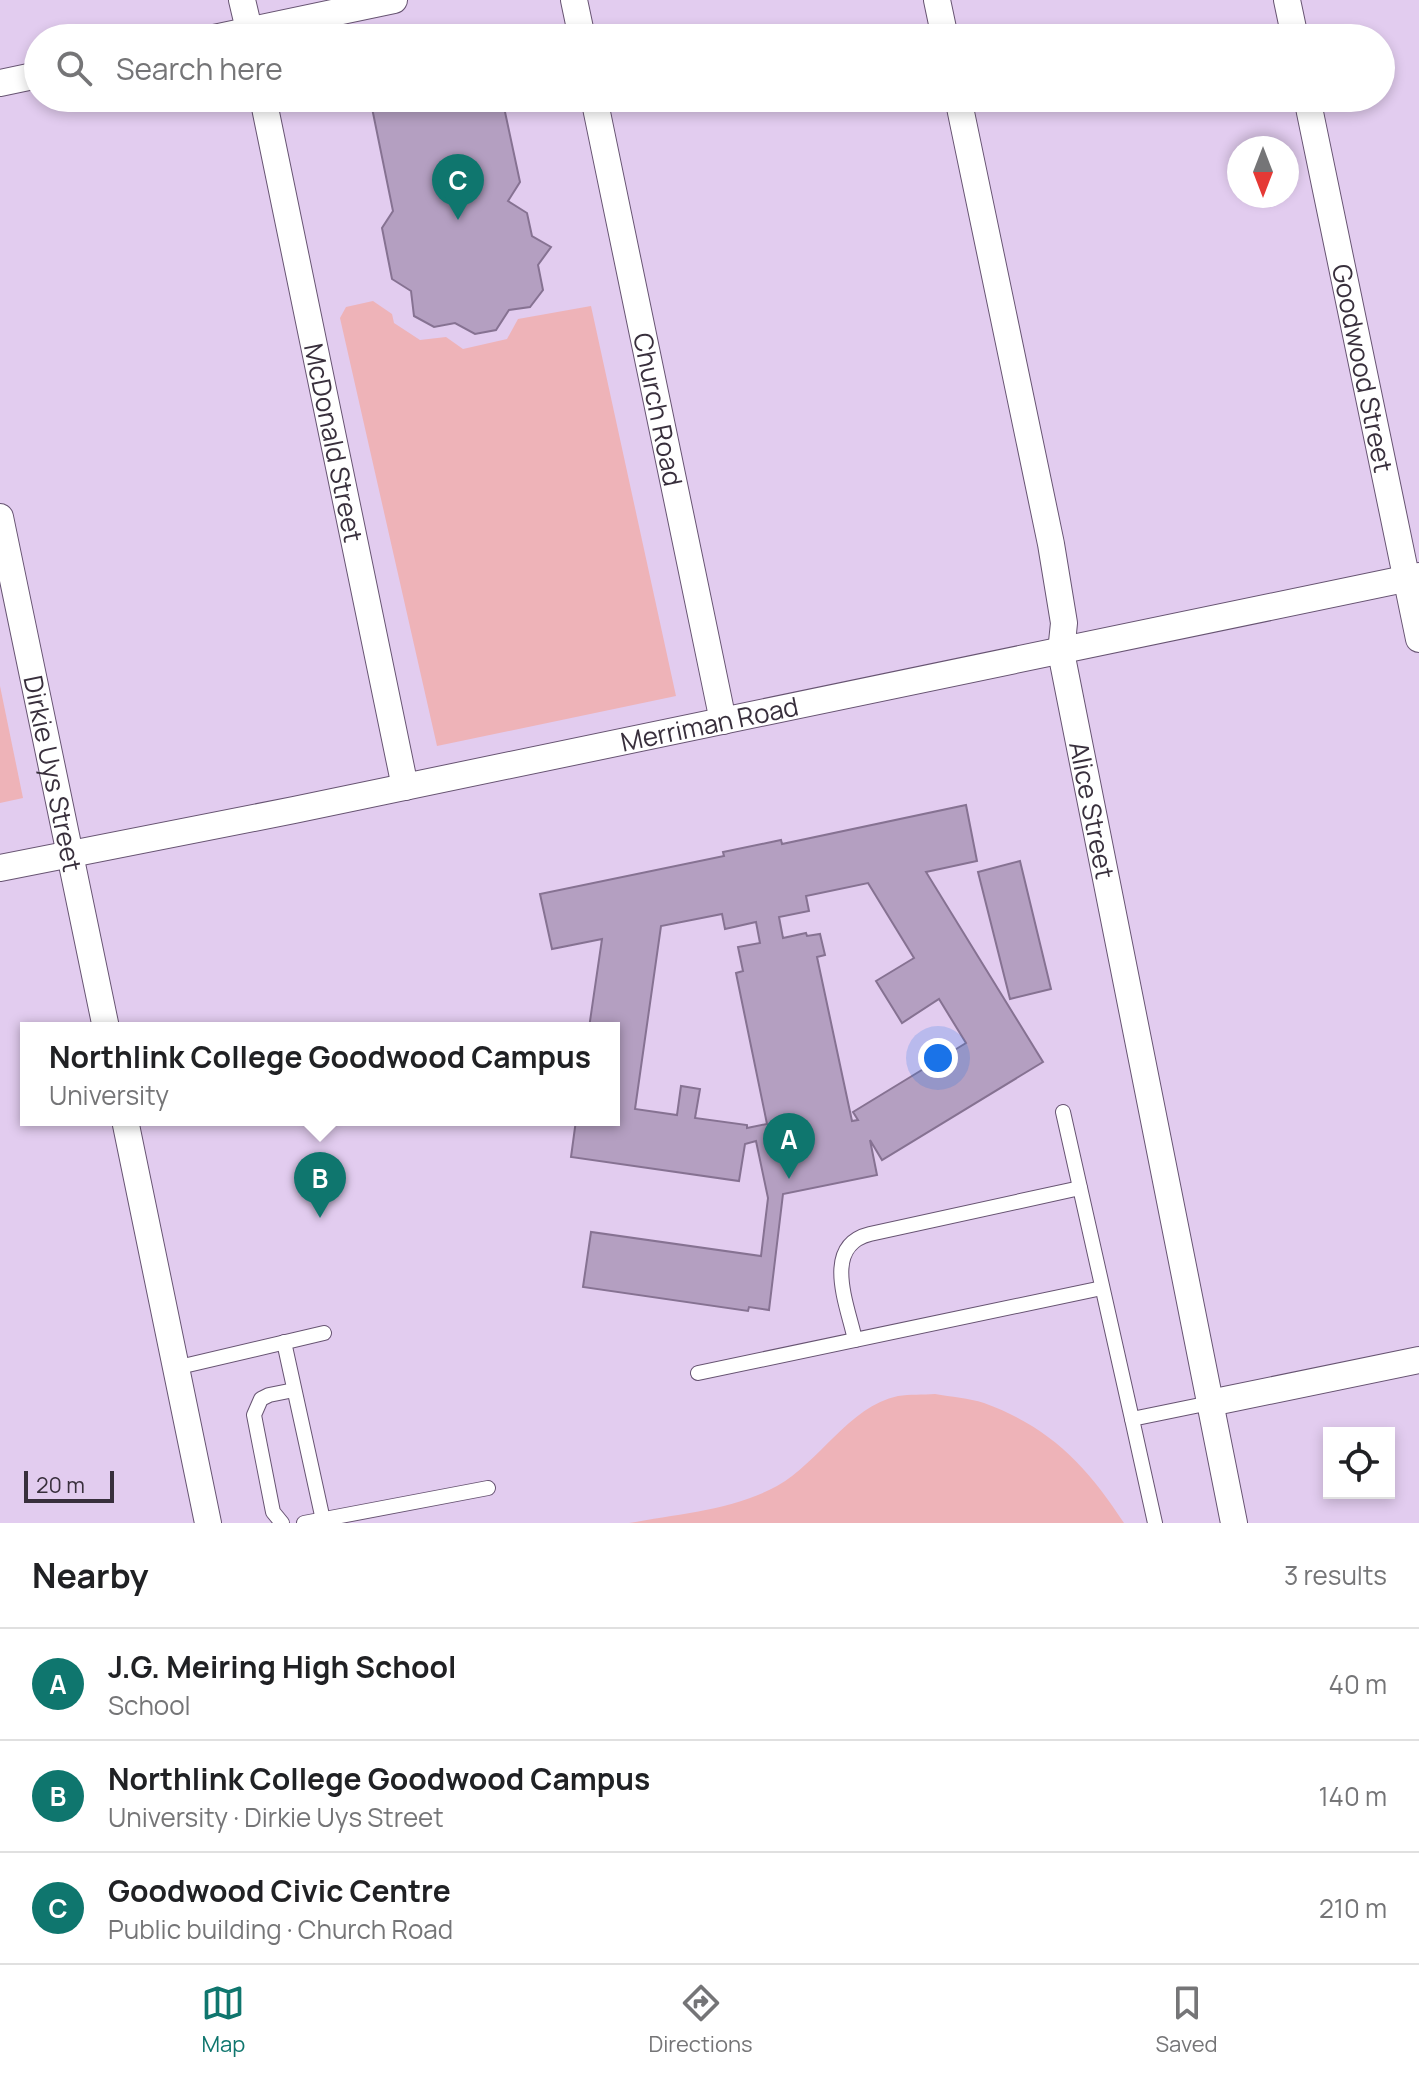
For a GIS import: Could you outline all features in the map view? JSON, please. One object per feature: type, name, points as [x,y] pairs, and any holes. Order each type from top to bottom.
[{"type":"street","points":[[242,0],[248,24]]},
{"type":"street","points":[[292,24],[394,0]]},
{"type":"street","points":[[574,0],[579,24]]},
{"type":"street","points":[[937,0],[942,24]]},
{"type":"street","points":[[1287,0],[1292,24]]},
{"type":"street","points":[[0,83],[24,78]]},
{"type":"street","name":"McDonald Street","points":[[266,112],[405,787]]},
{"type":"street","name":"Church Road","points":[[597,112],[723,721]]},
{"type":"street","name":"Alice Street","points":[[961,112],[1051,544],[1064,623],[1061,652],[1234,1523]]},
{"type":"street","name":"Goodwood Street","points":[[1310,112],[1412,577],[1419,639]]},
{"type":"street","name":"Dirkie Uys Street","points":[[0,517],[105,1022]]},
{"type":"street","name":"Merriman Road","points":[[0,868],[1061,652],[1412,577]]},
{"type":"street","points":[[126,1126],[208,1523]]},
{"type":"street","points":[[1210,1403],[1419,1360]]},
{"type":"lane","points":[[1063,1112],[1155,1523]]},
{"type":"lane","points":[[855,1340],[840,1268],[843,1253],[853,1240],[1080,1188]]},
{"type":"lane","points":[[698,1373],[1102,1288]]},
{"type":"lane","points":[[175,1368],[324,1333]]},
{"type":"lane","points":[[284,1342],[323,1520]]},
{"type":"lane","points":[[282,1523],[273,1512],[254,1415],[261,1399],[294,1390]]},
{"type":"lane","points":[[1132,1419],[1210,1403]]},
{"type":"lane","points":[[304,1523],[488,1488]]},
{"type":"shaded area","points":[[373,301],[392,314],[394,323],[420,340],[446,337],[463,349],[507,339],[518,319],[591,306],[676,696],[437,746],[340,318],[346,307]]},
{"type":"shaded area","points":[[0,686],[23,798],[0,803]]},
{"type":"shaded area","points":[[935,1394],[984,1403],[1048,1436],[1081,1466],[1124,1523],[629,1523],[704,1510],[760,1494],[792,1476],[864,1411],[898,1396]]},
{"type":"building","points":[[373,112],[505,112],[520,182],[508,201],[527,213],[532,236],[551,247],[538,265],[543,290],[530,307],[509,310],[496,330],[475,334],[455,323],[434,327],[414,316],[411,291],[392,279],[382,228],[393,211]]},
{"type":"building","points":[[966,805],[977,861],[926,872],[1043,1062],[882,1160],[870,1140],[877,1175],[783,1194],[769,1310],[749,1307],[748,1311],[583,1287],[591,1232],[761,1256],[768,1198],[756,1141],[745,1144],[739,1181],[571,1157],[575,1126],[620,1126],[620,1022],[590,1022],[602,939],[552,949],[540,894],[724,856],[723,852],[781,840],[782,844]],"holes":[[[868,883],[914,958],[876,981],[902,1023],[939,999],[966,1043],[853,1112],[858,1120],[852,1121],[817,957],[825,955],[820,934],[807,936],[806,933],[783,938],[779,917],[809,911],[806,896]],[[722,914],[725,929],[756,922],[760,943],[738,947],[743,971],[736,973],[767,1124],[747,1128],[747,1125],[695,1118],[700,1089],[681,1086],[677,1115],[635,1109],[661,926]]]},
{"type":"building","points":[[1020,861],[1051,989],[1010,999],[978,872]]},
{"type":"place","name":"Goodwood Civic Centre","points":[[458,220]]},
{"type":"place","name":"J.G. Meiring High School","points":[[789,1179]]},
{"type":"place","name":"Northlink College Goodwood Campus","points":[[320,1218]]}]
